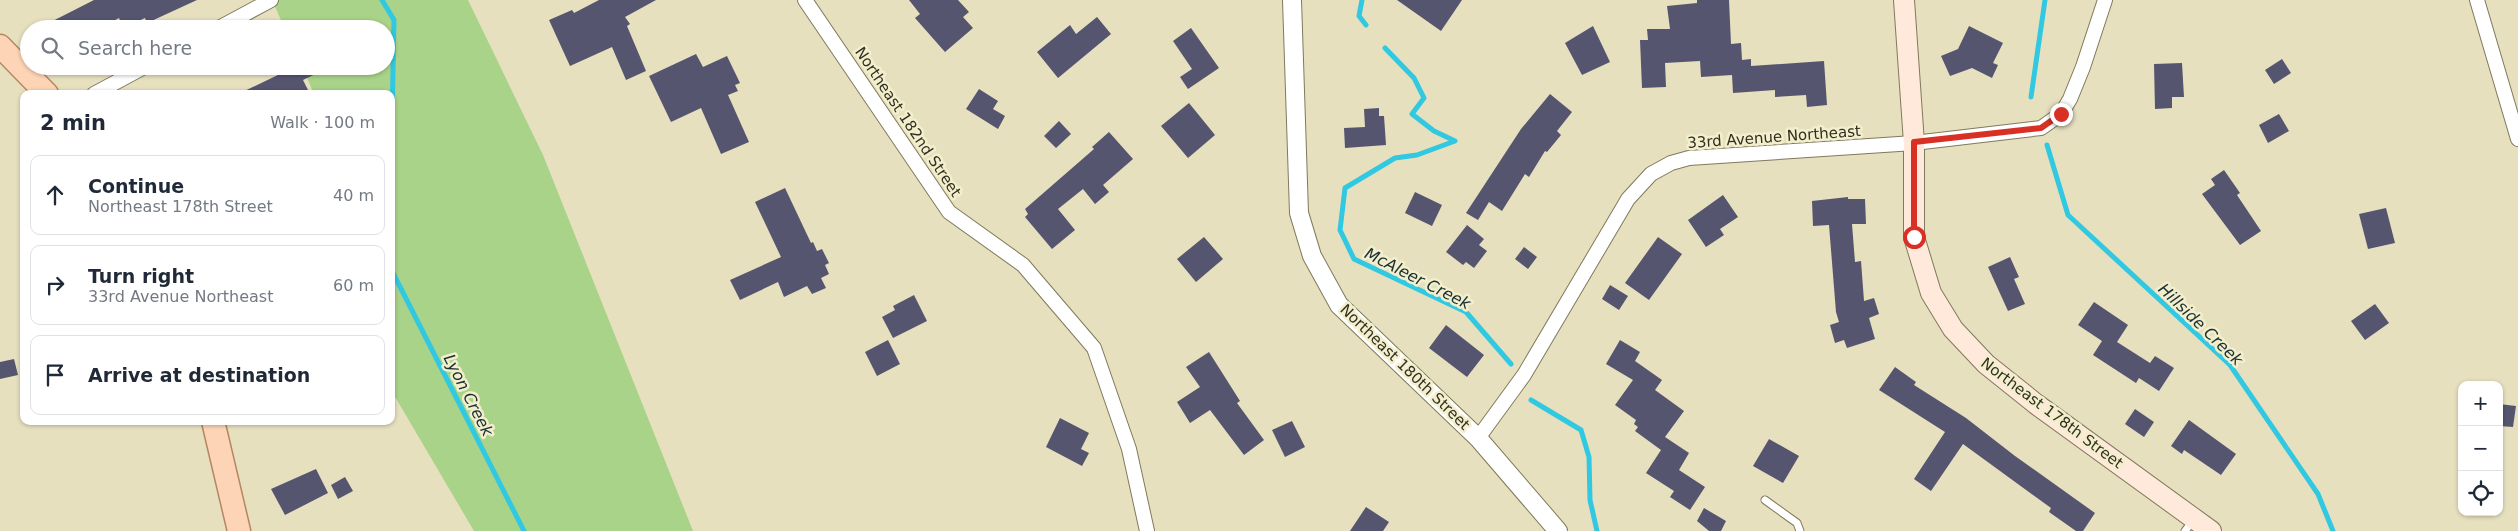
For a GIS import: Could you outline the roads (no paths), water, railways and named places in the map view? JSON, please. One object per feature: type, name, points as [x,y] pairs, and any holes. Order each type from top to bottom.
[{"type":"main road","name":"Northeast 178th Street","points":[[1904,0],[1914,142],[1914,237],[1930,293],[1953,329],[1986,364],[2190,525],[2211,531]]},
{"type":"main road","points":[[0,46],[20,67]]},
{"type":"main road","points":[[28,75],[42,90]]},
{"type":"main road","points":[[214,425],[238,531]]},
{"type":"street","points":[[234,20],[271,0]]},
{"type":"street","name":"Northeast 182nd Street","points":[[805,0],[949,212],[1023,265],[1094,348],[1129,449],[1147,531]]},
{"type":"street","name":"Northeast 180th Street","points":[[1292,0],[1299,213],[1312,256],[1339,305],[1478,438],[1558,531]]},
{"type":"street","name":"33rd Avenue Northeast","points":[[1478,438],[1524,375],[1628,199],[1651,174],[1671,163],[1689,158],[1914,142],[2041,128],[2061,114],[2070,99],[2083,67],[2105,0]]},
{"type":"street","points":[[2478,0],[2518,138]]},
{"type":"street","points":[[101,90],[129,75]]},
{"type":"lane","points":[[1765,500],[1797,523],[1800,531]]},
{"type":"waterway","name":"Lyon Creek","points":[[382,0],[394,20]]},
{"type":"waterway","name":"McAleer Creek","points":[[1362,0],[1359,16],[1366,25]]},
{"type":"waterway","name":"Hillside Creek","points":[[2031,97],[2045,0]]},
{"type":"waterway","name":"McAleer Creek","points":[[1385,48],[1414,78],[1424,98],[1412,114],[1434,131],[1455,141],[1417,155],[1395,158],[1345,188],[1340,230],[1354,259],[1466,312],[1511,364]]},
{"type":"waterway","name":"Lyon Creek","points":[[393,75],[393,90]]},
{"type":"waterway","name":"Hillside Creek","points":[[2047,145],[2068,215],[2230,365],[2318,494],[2333,531]]},
{"type":"waterway","name":"Lyon Creek","points":[[395,277],[524,531]]},
{"type":"waterway","name":"McAleer Creek","points":[[1531,400],[1581,430],[1589,457],[1590,500],[1597,531]]}]
